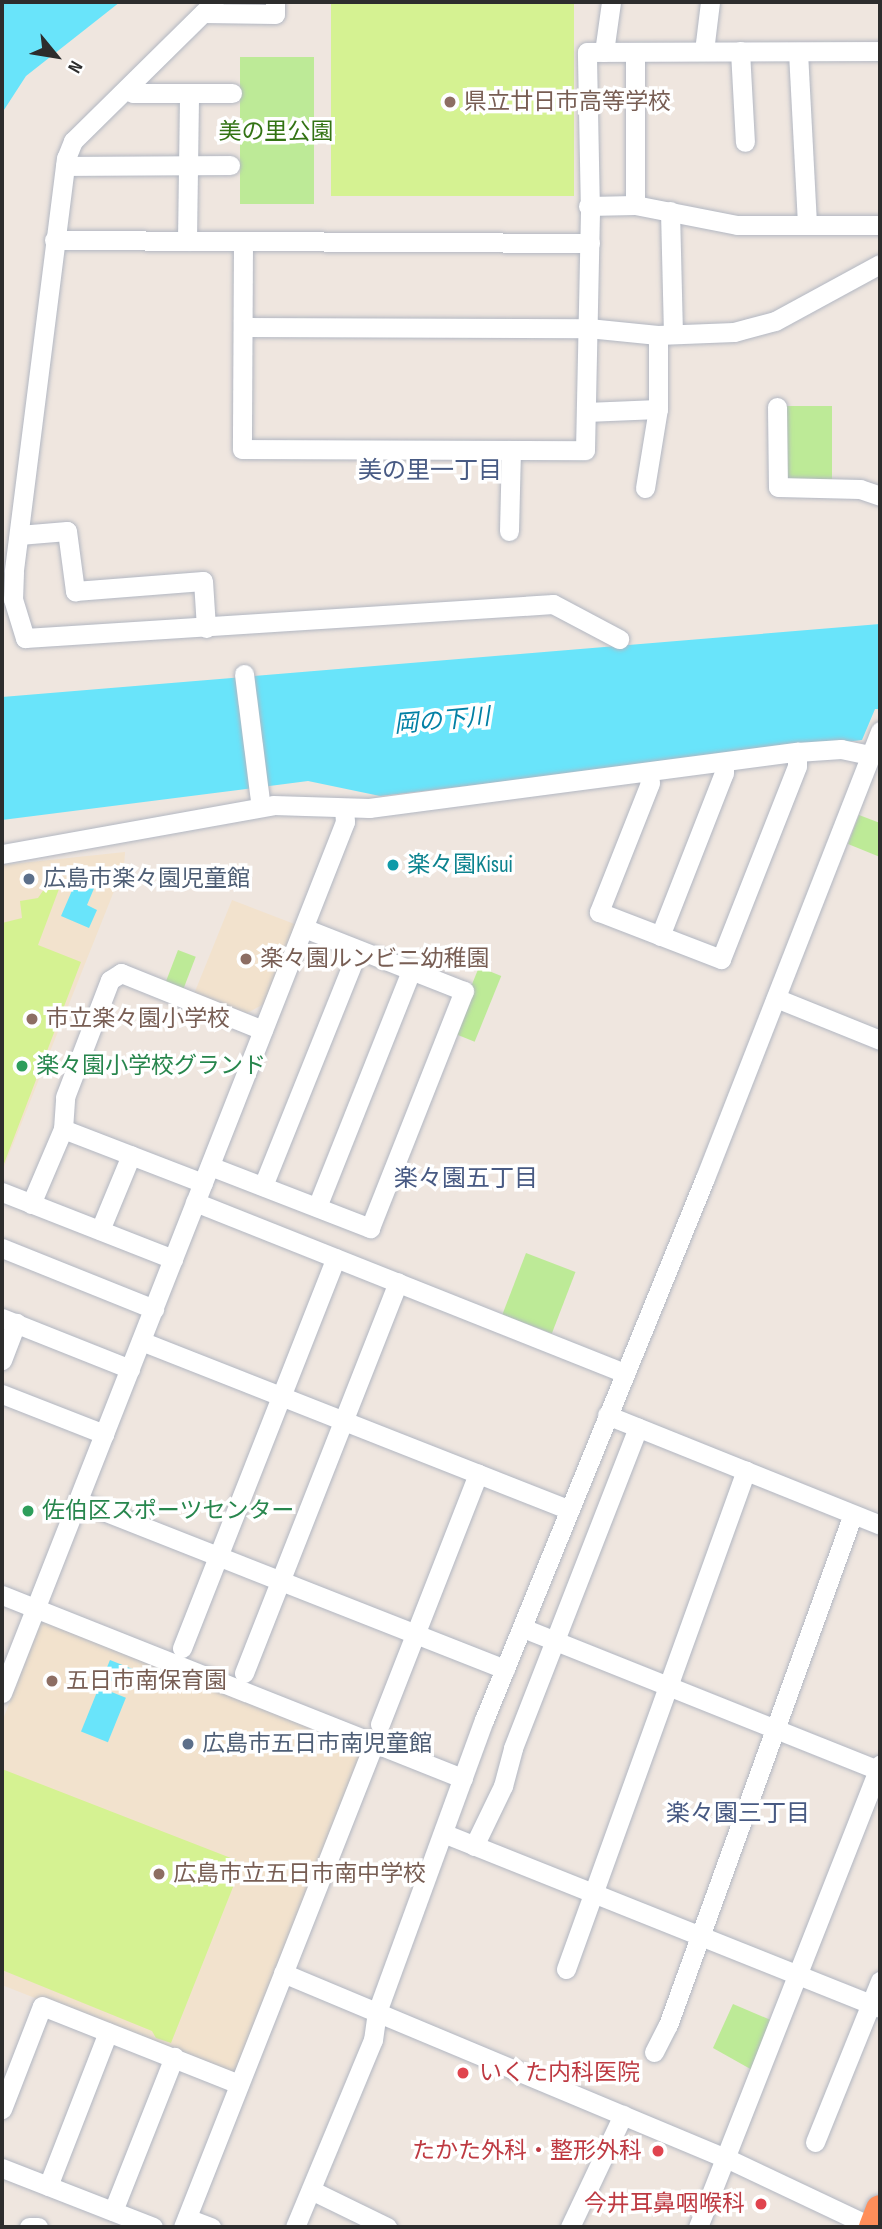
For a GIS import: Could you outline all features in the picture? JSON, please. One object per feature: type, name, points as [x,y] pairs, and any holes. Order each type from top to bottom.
[{"type":"highway","points":[[873,2227],[880,2209]]},
{"type":"street","points":[[275,2],[275,14],[209,7],[73,141],[65,166],[54,240],[19,535],[13,599],[25,638],[554,604],[618,639]]},
{"type":"street","points":[[604,52],[611,2]]},
{"type":"street","points":[[704,51],[710,2]]},
{"type":"street","points":[[635,51],[635,205]]},
{"type":"street","points":[[740,51],[745,142]]},
{"type":"street","points":[[243,242],[242,449],[585,450],[590,243],[587,52],[880,51]]},
{"type":"street","points":[[798,52],[807,225]]},
{"type":"street","points":[[127,89],[232,93]]},
{"type":"street","points":[[187,241],[189,93]]},
{"type":"street","points":[[65,166],[230,165]]},
{"type":"street","points":[[588,205],[635,205],[737,225],[880,225]]},
{"type":"street","points":[[645,488],[658,409],[665,334],[670,211]]},
{"type":"street","points":[[54,240],[590,243]]},
{"type":"street","points":[[244,327],[588,328],[665,334],[757,328],[880,264]]},
{"type":"street","points":[[777,407],[778,487],[860,489],[880,496]]},
{"type":"street","points":[[586,412],[658,409]]},
{"type":"street","points":[[509,531],[511,450]]},
{"type":"street","points":[[19,535],[67,531],[75,591],[202,581],[206,628]]},
{"type":"street","points":[[244,674],[260,800]]},
{"type":"street","points":[[295,2227],[373,2040],[377,2012],[505,1669],[776,998],[880,731]]},
{"type":"street","points":[[2,854],[273,805],[310,803],[344,809],[648,773],[797,752],[841,749],[870,755]]},
{"type":"street","points":[[648,773],[650,783],[599,912],[721,959],[797,766],[797,752]]},
{"type":"street","points":[[660,936],[724,773],[724,763]]},
{"type":"street","points":[[2,1693],[304,928],[345,822],[344,809]]},
{"type":"street","points":[[63,1129],[131,1155],[263,1186],[369,1227],[464,991],[304,928]]},
{"type":"street","points":[[263,1186],[358,950]]},
{"type":"street","points":[[317,1207],[411,971]]},
{"type":"street","points":[[32,1204],[63,1129],[65,1097],[110,980],[121,973],[263,1030]]},
{"type":"street","points":[[776,998],[880,1040]]},
{"type":"street","points":[[100,1230],[131,1155]]},
{"type":"street","points":[[2,1192],[173,1259]]},
{"type":"street","points":[[195,1202],[625,1373]]},
{"type":"street","points":[[2,1248],[154,1309]]},
{"type":"street","points":[[182,1648],[336,1258]]},
{"type":"street","points":[[244,1673],[398,1282]]},
{"type":"street","points":[[2,1360],[9,1321],[130,1369]]},
{"type":"street","points":[[141,1341],[569,1510]]},
{"type":"street","points":[[2,1394],[104,1434]]},
{"type":"street","points":[[607,1415],[880,1525]]},
{"type":"street","points":[[474,1846],[489,1806],[503,1786],[513,1748],[638,1429]]},
{"type":"street","points":[[566,1969],[746,1470]]},
{"type":"street","points":[[211,2227],[185,2222],[478,1474]]},
{"type":"street","points":[[78,1501],[505,1669]]},
{"type":"street","points":[[653,2052],[699,1937],[853,1514]]},
{"type":"street","points":[[2,1595],[378,1732],[463,1778]]},
{"type":"street","points":[[523,1628],[774,1730],[880,1769],[698,2227]]},
{"type":"street","points":[[443,1833],[876,2006]]},
{"type":"street","points":[[283,1973],[726,2158],[873,2227]]},
{"type":"street","points":[[815,2141],[876,2006],[880,1981]]},
{"type":"street","points":[[2,2109],[42,2006],[239,2084]]},
{"type":"street","points":[[48,2186],[108,2032]]},
{"type":"street","points":[[113,2211],[174,2057]]},
{"type":"street","points":[[570,2227],[624,2115]]},
{"type":"street","points":[[2,2168],[153,2227]]},
{"type":"street","points":[[311,2190],[387,2227]]},
{"type":"street","points":[[29,2227],[37,2227]]},
{"type":"shaded area","name":"市立楽々園小学校","points":[[125,852],[124,866],[2,1172],[2,865]]},
{"type":"shaded area","name":"楽々園ルンビニ幼稚園","points":[[232,900],[297,925],[264,1004],[247,1013],[194,994]]},
{"type":"shaded area","name":"広島市立五日市南中学校","points":[[49,1620],[359,1743],[363,1752],[239,2074],[232,2076],[2,1985],[2,1722],[41,1623]]},
{"type":"green space","name":"県立廿日市高等学校","points":[[331,2],[574,2],[574,196],[331,196]]},
{"type":"green space","name":"美の里公園","points":[[240,57],[314,57],[314,204],[240,204]]},
{"type":"green space","points":[[783,406],[832,406],[832,481],[783,481]]},
{"type":"green space","points":[[859,815],[880,823],[880,857],[848,844]]},
{"type":"green space","name":"楽々園小学校グランド","points":[[49,882],[59,889],[38,945],[81,962],[2,1169],[2,923],[22,918],[20,901],[38,898]]},
{"type":"green space","points":[[178,950],[196,957],[183,989],[165,983]]},
{"type":"green space","points":[[479,967],[501,976],[475,1042],[452,1033]]},
{"type":"green space","points":[[526,1253],[575,1272],[552,1334],[502,1315]]},
{"type":"green space","points":[[2,1769],[236,1860],[232,1868],[239,1872],[171,2043],[156,2038],[152,2031],[2,1970]]},
{"type":"green space","points":[[733,2004],[773,2021],[754,2071],[713,2048]]},
{"type":"water","points":[[2,2],[120,2],[26,76],[2,113]]},
{"type":"water","name":"岡の下川","points":[[880,624],[880,709],[875,709],[862,740],[380,796],[308,781],[2,820],[2,697]]},
{"type":"water","points":[[80,872],[98,879],[87,905],[97,910],[89,928],[61,916]]},
{"type":"water","points":[[110,1660],[135,1670],[128,1688],[103,1678]]},
{"type":"water","points":[[99,1687],[126,1698],[108,1742],[81,1732]]},
{"type":"place","name":"県立廿日市高等学校","points":[[450,102]]},
{"type":"place","name":"楽々園Kisui","points":[[393,865]]},
{"type":"place","name":"広島市楽々園児童館","points":[[29,879]]},
{"type":"place","name":"楽々園ルンビニ幼稚園","points":[[246,959]]},
{"type":"place","name":"市立楽々園小学校","points":[[32,1019]]},
{"type":"place","name":"楽々園小学校グランド","points":[[22,1066]]},
{"type":"place","name":"佐伯区スポーツセンター","points":[[28,1511]]},
{"type":"place","name":"五日市南保育園","points":[[52,1681]]},
{"type":"place","name":"広島市五日市南児童館","points":[[188,1744]]},
{"type":"place","name":"広島市立五日市南中学校","points":[[159,1874]]},
{"type":"place","name":"いくた内科医院","points":[[463,2073]]},
{"type":"place","name":"たかた外科・整形外科","points":[[658,2151]]},
{"type":"place","name":"今井耳鼻咽喉科","points":[[761,2204]]},
{"type":"district","name":"美の里一丁目","points":[[430,471]]},
{"type":"district","name":"楽々園五丁目","points":[[466,1179]]},
{"type":"district","name":"楽々園三丁目","points":[[738,1814]]}]
